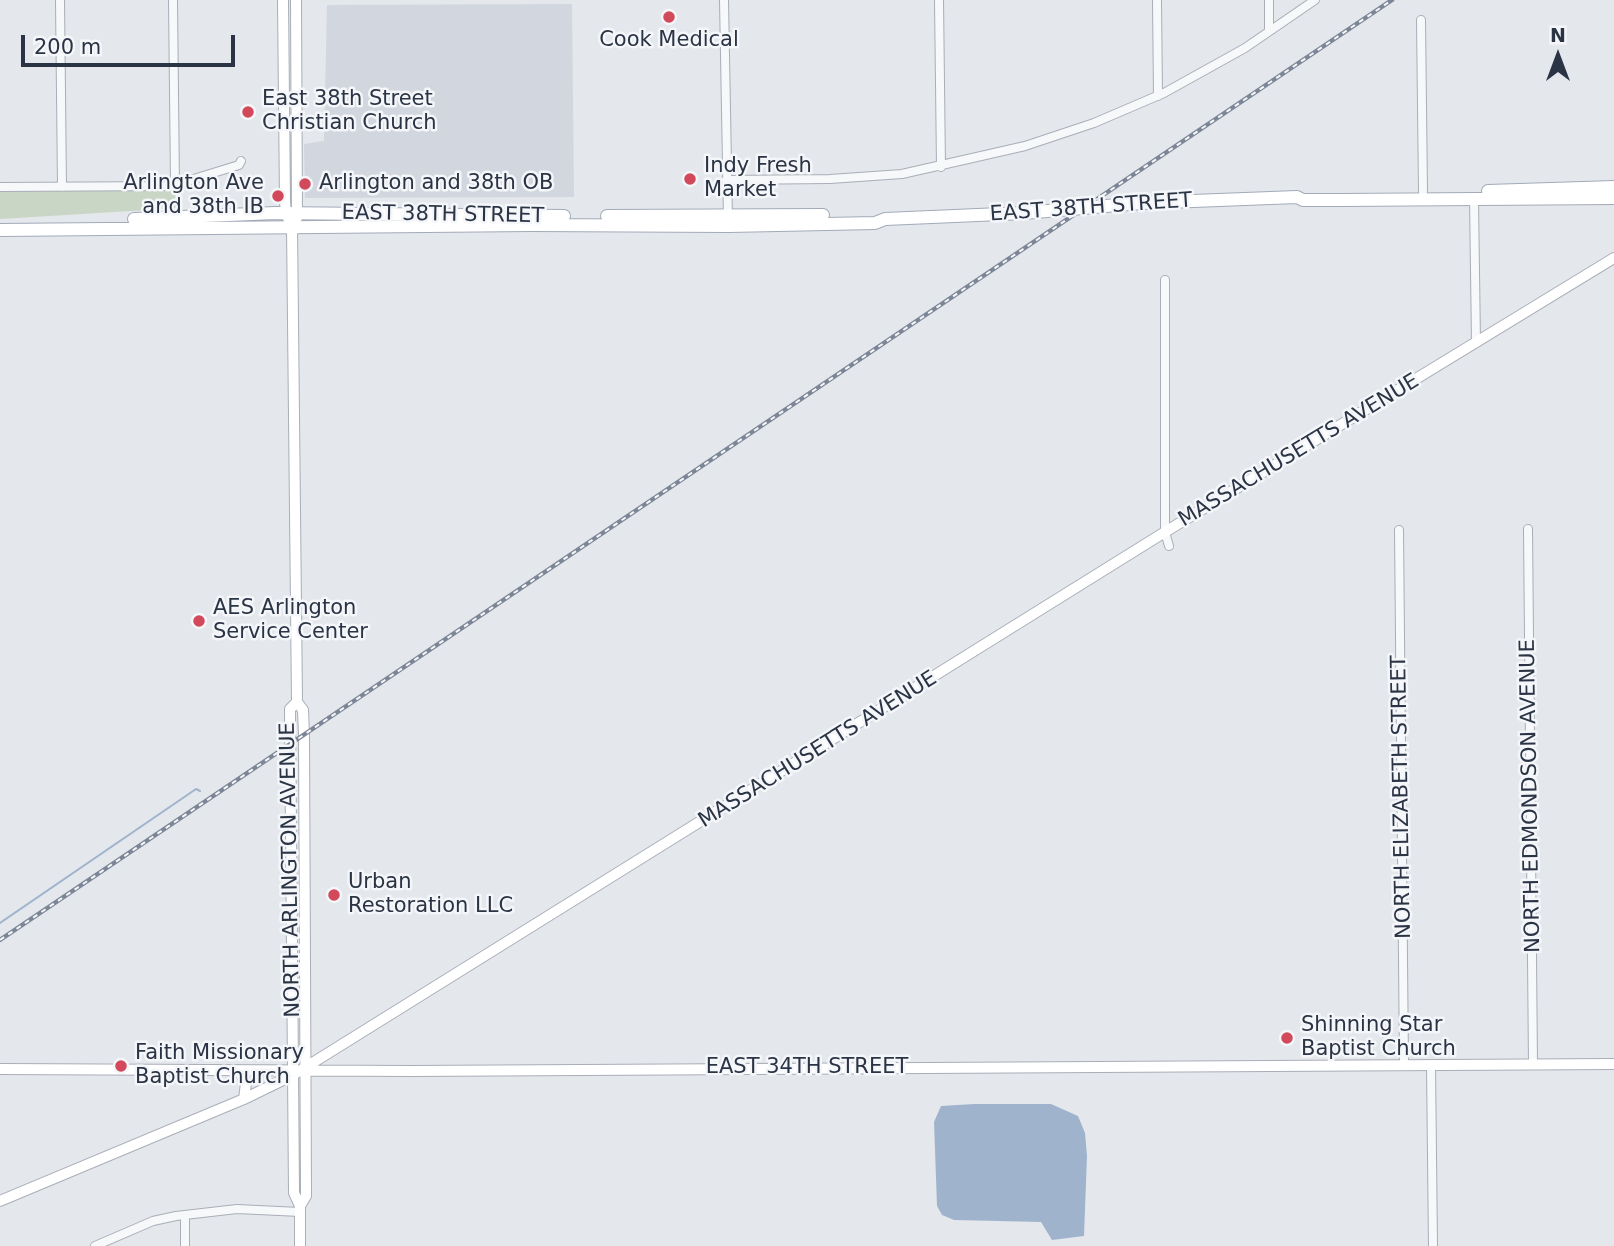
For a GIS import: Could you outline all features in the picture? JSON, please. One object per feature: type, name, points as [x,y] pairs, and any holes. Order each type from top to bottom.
[{"type":"main road","points":[[283,0],[292,214]]},
{"type":"main road","points":[[292,226],[296,0]]},
{"type":"main road","name":"EAST 38TH STREET","points":[[1297,197],[1302,193],[1614,187]]},
{"type":"main road","name":"EAST 38TH STREET","points":[[0,222],[292,214],[875,223],[886,219],[1024,213],[1141,203],[1297,197],[1303,200],[1614,198]]},
{"type":"main road","name":"EAST 38TH STREET","points":[[0,230],[728,221]]},
{"type":"main road","name":"NORTH ARLINGTON AVENUE","points":[[292,226],[297,702],[290,709],[299,1071],[306,1196],[300,1209],[300,1246]]},
{"type":"main road","name":"MASSACHUSETTS AVENUE","points":[[0,1201],[244,1099],[299,1071],[1165,532],[1614,258]]},
{"type":"main road","name":"EAST 34TH STREET","points":[[0,1069],[299,1071],[1614,1064]]},
{"type":"main road","points":[[239,1070],[246,1083],[244,1099]]},
{"type":"street","points":[[60,0],[62,187]]},
{"type":"street","points":[[173,0],[175,185]]},
{"type":"street","points":[[724,0],[728,221]]},
{"type":"street","points":[[939,0],[942,167]]},
{"type":"street","points":[[1157,0],[1158,96]]},
{"type":"street","points":[[1269,0],[1269,31]]},
{"type":"street","points":[[726,180],[853,178],[942,167],[1051,138],[1158,96],[1216,65],[1315,0]]},
{"type":"street","points":[[1420,20],[1423,192]]},
{"type":"street","points":[[0,187],[175,185],[239,165],[241,161]]},
{"type":"street","points":[[1474,199],[1476,343]]},
{"type":"street","points":[[1165,280],[1165,532],[1169,546]]},
{"type":"street","name":"NORTH EDMONDSON AVENUE","points":[[1528,529],[1533,1064]]},
{"type":"street","name":"NORTH ELIZABETH STREET","points":[[1399,530],[1404,1065]]},
{"type":"street","points":[[1431,1065],[1433,1246]]},
{"type":"street","points":[[95,1246],[153,1222],[184,1215],[237,1209],[300,1209]]},
{"type":"street","points":[[184,1215],[185,1246]]},
{"type":"shaded area","points":[[572,4],[574,197],[305,198],[304,144],[324,141],[327,5]]},
{"type":"green space","points":[[178,189],[179,208],[0,219],[0,192]]},
{"type":"water","points":[[1051,1104],[1078,1116],[1085,1133],[1087,1156],[1084,1236],[1052,1240],[1041,1222],[954,1220],[942,1215],[937,1206],[934,1122],[941,1106]]},
{"type":"waterway","points":[[0,923],[196,789],[200,791]]},
{"type":"railway","points":[[0,940],[1392,0]]},
{"type":"place","name":"Cook Medical","points":[[669,17]]},
{"type":"place","name":"East 38th Street Christian Church","points":[[248,112]]},
{"type":"place","name":"Indy Fresh Market","points":[[690,179]]},
{"type":"place","name":"Arlington and 38th OB","points":[[305,184]]},
{"type":"place","name":"Arlington Ave and 38th IB","points":[[278,196]]},
{"type":"place","name":"AES Arlington Service Center","points":[[199,621]]},
{"type":"place","name":"Urban Restoration LLC","points":[[334,895]]},
{"type":"place","name":"Shinning Star Baptist Church","points":[[1287,1038]]},
{"type":"place","name":"Faith Missionary Baptist Church","points":[[121,1066]]}]
